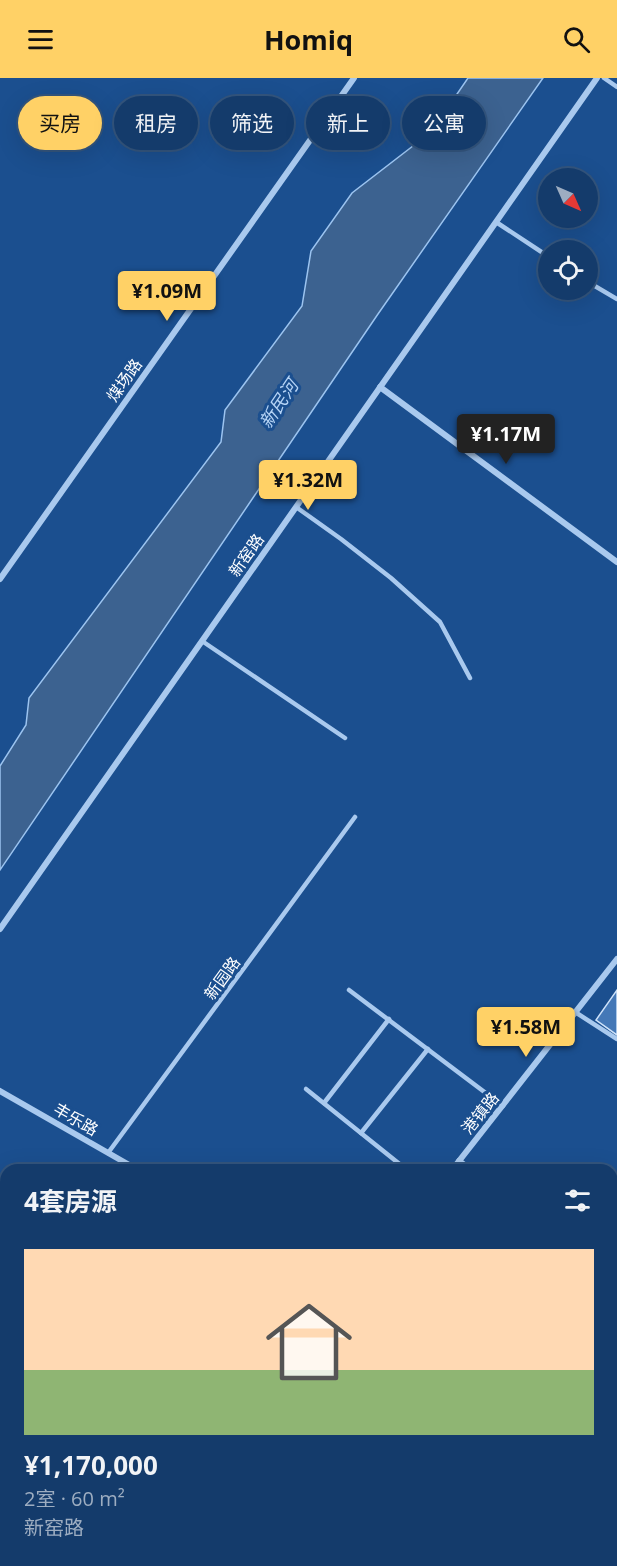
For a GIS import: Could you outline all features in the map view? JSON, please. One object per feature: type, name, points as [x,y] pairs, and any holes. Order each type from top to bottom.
[{"type":"street","name":"煤场路","points":[[0,579],[354,78]]},
{"type":"street","name":"新窑路","points":[[0,929],[597,78]]},
{"type":"street","points":[[380,387],[617,562]]},
{"type":"street","name":"港镇路","points":[[457,1164],[617,959]]},
{"type":"street","name":"丰乐路","points":[[0,1091],[127,1164]]},
{"type":"street","points":[[459,1161],[463,1164]]},
{"type":"lane","points":[[604,78],[617,87]]},
{"type":"lane","points":[[496,222],[538,250]]},
{"type":"lane","points":[[598,288],[617,299]]},
{"type":"lane","points":[[296,507],[391,578],[441,622],[470,678]]},
{"type":"lane","points":[[202,641],[345,738]]},
{"type":"lane","name":"新园路","points":[[108,1153],[355,817]]},
{"type":"lane","points":[[350,990],[504,1106]]},
{"type":"lane","points":[[575,1012],[617,1039]]},
{"type":"lane","points":[[324,1103],[389,1019]]},
{"type":"lane","points":[[361,1133],[428,1049]]},
{"type":"lane","points":[[306,1089],[400,1164]]},
{"type":"water","name":"新民河","points":[[468,78],[543,78],[378,314],[0,870],[0,766],[26,725],[29,698],[221,442],[225,410],[302,306],[311,251],[352,193],[408,150],[486,150],[486,96],[456,96]]},
{"type":"building","points":[[617,990],[617,1035],[596,1020]]}]
